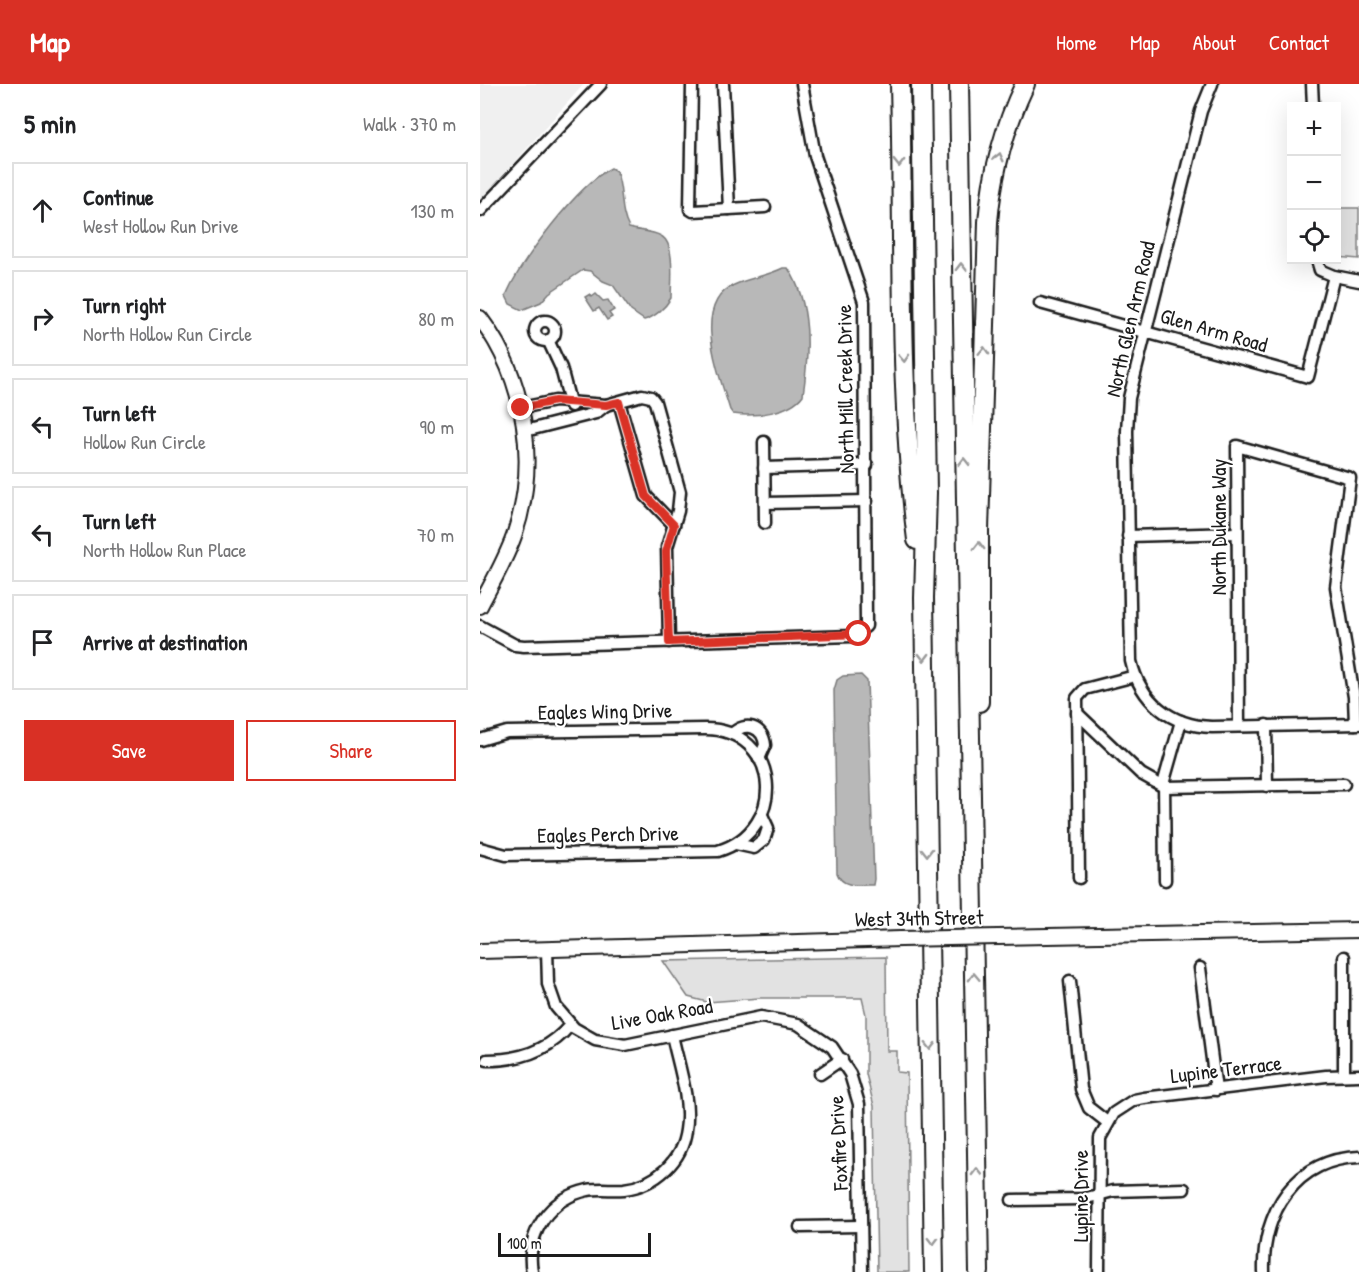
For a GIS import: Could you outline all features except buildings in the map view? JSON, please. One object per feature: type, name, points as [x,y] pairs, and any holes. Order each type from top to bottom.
[{"type":"highway","points":[[893,84],[899,133]]},
{"type":"highway","points":[[900,84],[903,342],[911,494],[924,598]]},
{"type":"highway","points":[[921,84],[927,493],[924,598],[934,1272]]},
{"type":"highway","points":[[959,84],[979,1272]]},
{"type":"highway","points":[[972,856],[980,670],[979,531],[988,222],[1001,148],[1024,84]]},
{"type":"street","points":[[480,211],[601,84]]},
{"type":"street","points":[[692,84],[690,209],[765,207]]},
{"type":"street","points":[[723,84],[729,209]]},
{"type":"street","name":"North Mill Creek Drive","points":[[669,642],[853,636],[864,629],[868,619],[863,298],[815,156],[802,84]]},
{"type":"street","name":"North Glen Arm Road","points":[[1135,676],[1130,652],[1128,407],[1135,370],[1201,111],[1212,84]]},
{"type":"street","points":[[1312,84],[1313,102]]},
{"type":"street","points":[[1318,264],[1320,270],[1334,276],[1359,281]]},
{"type":"street","name":"Glen Arm Road","points":[[1040,303],[1308,377],[1334,276]]},
{"type":"street","points":[[480,318],[505,360],[521,408],[525,431],[526,473],[521,511],[507,555],[480,606]]},
{"type":"street","points":[[548,340],[561,368],[575,417]]},
{"type":"street","points":[[480,626],[524,646],[669,642],[666,552],[680,506],[680,492],[651,397],[642,395],[606,405],[555,401],[521,408]]},
{"type":"street","points":[[619,402],[646,496],[674,525]]},
{"type":"street","points":[[525,431],[596,412],[606,405]]},
{"type":"street","points":[[764,442],[765,523]]},
{"type":"street","name":"North Dukane Way","points":[[1239,726],[1237,446],[1350,478],[1336,587],[1357,724]]},
{"type":"street","points":[[764,468],[867,465]]},
{"type":"street","points":[[765,503],[867,501]]},
{"type":"street","points":[[1128,536],[1237,532]]},
{"type":"street","points":[[1079,878],[1077,713],[1080,692],[1135,676],[1155,706],[1181,721],[1205,726],[1357,724]]},
{"type":"street","points":[[1077,713],[1141,774],[1164,787],[1344,784]]},
{"type":"street","points":[[1165,880],[1164,787],[1181,721]]},
{"type":"street","points":[[1266,726],[1267,786]]},
{"type":"street","name":"Eagles Wing Drive","points":[[732,734],[743,727],[754,728],[761,732],[765,745],[759,759]]},
{"type":"street","name":"Eagles Wing Drive","points":[[480,740],[493,735],[519,732],[710,729],[732,734],[752,749],[759,759],[768,789]]},
{"type":"street","name":"Eagles Perch Drive","points":[[480,848],[511,855],[713,852],[736,844],[754,829],[762,815],[768,789]]},
{"type":"street","name":"Eagles Perch Drive","points":[[736,844],[754,848],[762,843],[768,828],[762,815]]},
{"type":"street","name":"West 34th Street","points":[[480,951],[901,939],[1359,930]]},
{"type":"street","name":"Live Oak Road","points":[[547,949],[550,994],[556,1007],[570,1025],[591,1039],[610,1044],[634,1043],[743,1019],[775,1018]]},
{"type":"street","points":[[1344,957],[1344,1076]]},
{"type":"street","points":[[1200,968],[1216,1090]]},
{"type":"street","points":[[1070,981],[1081,1089],[1089,1108],[1107,1122]]},
{"type":"street","name":"Foxfire Drive","points":[[775,1018],[798,1024],[814,1032],[842,1059],[852,1078],[859,1104],[862,1272]]},
{"type":"street","points":[[487,1060],[506,1060],[533,1053],[557,1039],[570,1025]]},
{"type":"street","points":[[532,1272],[531,1253],[535,1235],[546,1215],[556,1205],[586,1191],[622,1189],[645,1184],[665,1171],[679,1152],[686,1133],[687,1115],[672,1035]]},
{"type":"street","points":[[820,1074],[842,1059]]},
{"type":"street","name":"Lupine Terrace","points":[[1107,1122],[1121,1107],[1134,1100],[1359,1075]]},
{"type":"street","name":"Lupine Drive","points":[[1099,1272],[1098,1148],[1107,1122]]},
{"type":"street","points":[[1264,1272],[1265,1240],[1269,1222],[1289,1190],[1324,1165],[1359,1157]]},
{"type":"street","points":[[1012,1200],[1083,1199],[1113,1191],[1184,1189]]},
{"type":"street","points":[[800,1227],[861,1226]]},
{"type":"shaded area","points":[[480,84],[584,84],[480,201]]},
{"type":"shaded area","points":[[611,168],[616,171],[629,228],[654,233],[666,240],[671,255],[672,274],[669,302],[663,309],[644,320],[631,311],[613,285],[590,271],[583,270],[549,293],[541,302],[522,310],[510,304],[506,296],[536,245],[583,190]]},
{"type":"shaded area","points":[[1341,208],[1359,208],[1359,259],[1341,257]]},
{"type":"shaded area","points":[[788,268],[796,282],[805,313],[807,363],[803,395],[781,410],[751,415],[733,414],[715,361],[711,324],[713,308],[721,295],[734,285]]},
{"type":"shaded area","points":[[590,294],[592,297],[596,294],[603,301],[608,300],[614,310],[609,313],[612,317],[607,320],[599,308],[594,311],[585,297]]},
{"type":"shaded area","points":[[861,675],[867,681],[873,885],[847,883],[839,878],[837,873],[834,690],[837,680],[843,676]]},
{"type":"shaded area","points":[[886,957],[887,1051],[897,1051],[897,1072],[907,1073],[909,1272],[877,1272],[874,1106],[866,1074],[866,1015],[862,998],[760,998],[707,1002],[688,997],[663,961]]},
{"type":"route","points":[[521,408],[555,401],[592,402],[606,405],[619,402],[646,496],[652,505],[674,525],[666,552],[669,642],[859,634]]}]
